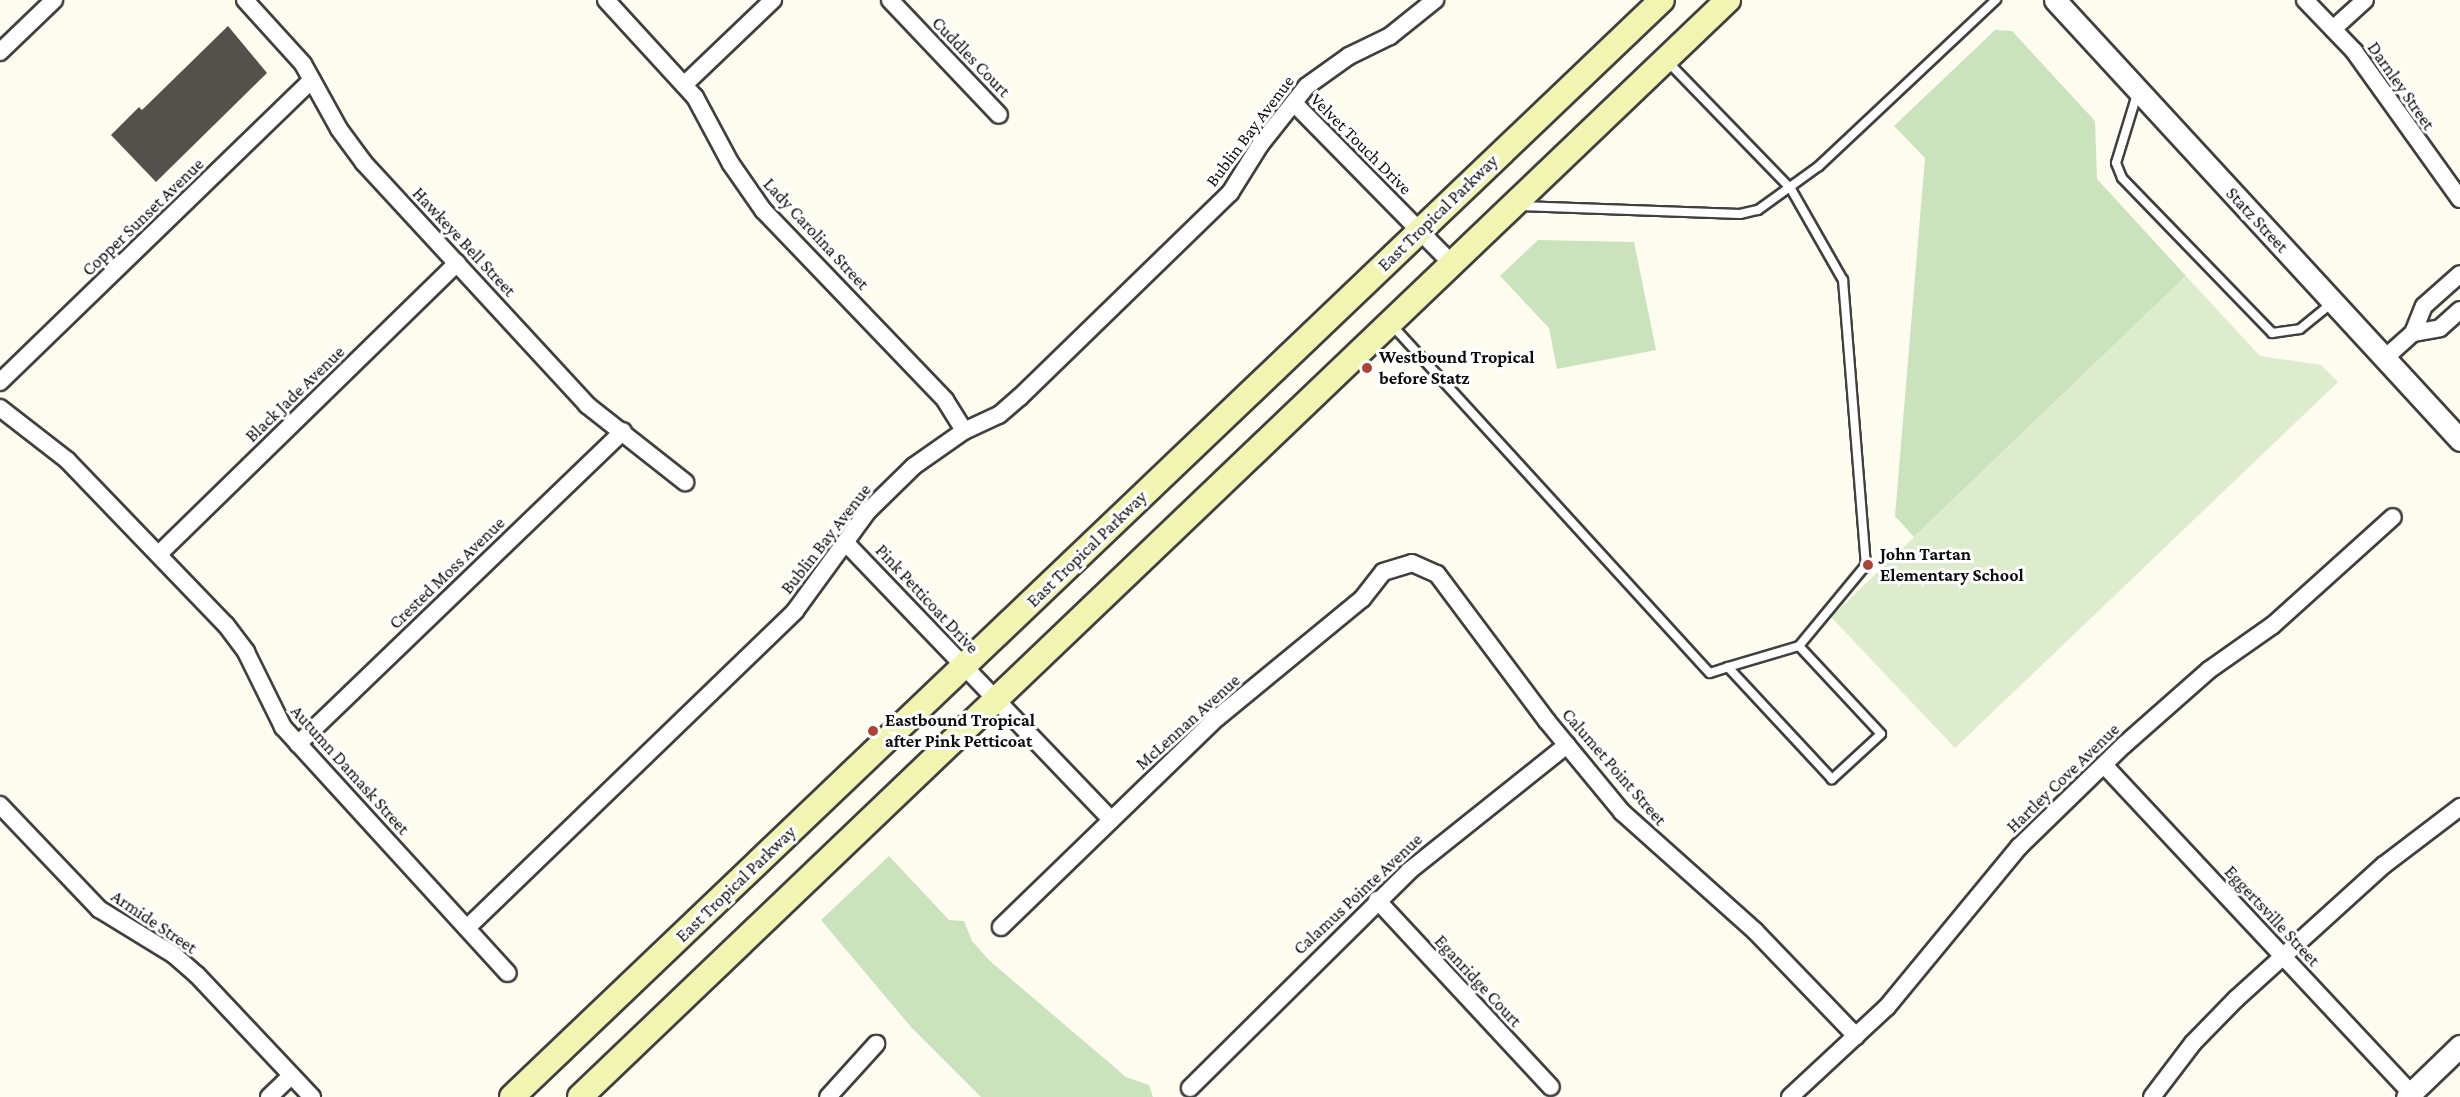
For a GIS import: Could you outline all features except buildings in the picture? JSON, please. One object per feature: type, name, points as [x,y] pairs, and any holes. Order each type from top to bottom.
[{"type":"main road","name":"East Tropical Parkway","points":[[580,1097],[1419,231],[1662,0]]},
{"type":"main road","name":"East Tropical Parkway","points":[[512,1097],[1390,323],[1728,0]]},
{"type":"street","points":[[0,52],[54,0]]},
{"type":"street","name":"Hawkeye Bell Street","points":[[245,0],[291,49],[312,80],[339,129],[364,163],[586,405],[622,430],[685,482]]},
{"type":"street","name":"Lady Carolina Street","points":[[606,0],[685,84],[731,164],[763,210],[940,394],[964,431]]},
{"type":"street","points":[[685,84],[773,0]]},
{"type":"street","name":"Cuddles Court","points":[[890,0],[999,115]]},
{"type":"street","name":"Bublin Bay Avenue","points":[[466,928],[795,611],[868,511],[914,466],[964,431],[999,415],[1020,397],[1230,193],[1260,146],[1294,103],[1326,71],[1390,36],[1436,0]]},
{"type":"street","name":"Statz Street","points":[[2055,0],[2460,440]]},
{"type":"street","name":"Darnley Street","points":[[2306,0],[2373,76],[2460,200]]},
{"type":"street","points":[[2333,29],[2365,0]]},
{"type":"street","name":"Copper Sunset Avenue","points":[[0,382],[312,80]]},
{"type":"street","name":"Velvet Touch Drive","points":[[1294,103],[1452,264]]},
{"type":"street","name":"Black Jade Avenue","points":[[160,553],[457,262]]},
{"type":"street","points":[[2385,358],[2413,333],[2424,306],[2460,274]]},
{"type":"street","points":[[2413,333],[2440,328],[2460,310]]},
{"type":"street","name":"Autumn Damask Street","points":[[0,408],[67,460],[160,553],[226,625],[246,652],[274,713],[298,744],[508,973]]},
{"type":"street","name":"Crested Moss Avenue","points":[[298,744],[622,430]]},
{"type":"street","name":"Hartley Cove Avenue","points":[[1790,1097],[1856,1036],[1910,981],[2019,847],[2104,765],[2209,670],[2297,604],[2392,517]]},
{"type":"street","name":"Pink Petticoat Drive","points":[[845,542],[1111,819]]},
{"type":"street","name":"Calumet Point Street","points":[[1412,563],[1424,565],[1437,574],[1567,745],[1622,812],[1755,931],[1856,1036]]},
{"type":"street","name":"McLennan Avenue","points":[[1001,927],[1217,718],[1362,599],[1383,572],[1412,563]]},
{"type":"street","name":"Calamus Pointe Avenue","points":[[1190,1088],[1377,900],[1450,836],[1567,745]]},
{"type":"street","name":"Eggertsville Street","points":[[2104,765],[2283,956],[2409,1095]]},
{"type":"street","name":"Armide Street","points":[[0,805],[99,909],[174,955],[197,975],[312,1097]]},
{"type":"street","points":[[2152,1097],[2193,1043],[2283,956],[2384,865],[2460,807]]},
{"type":"street","name":"Eganridge Court","points":[[1377,900],[1551,1087]]},
{"type":"street","points":[[828,1097],[876,1044]]},
{"type":"street","points":[[2409,1095],[2460,1046]]},
{"type":"street","points":[[269,1097],[291,1076]]},
{"type":"lane","points":[[1513,206],[1740,214],[1758,210],[1791,189],[1996,0]]},
{"type":"lane","points":[[1390,323],[1710,673],[1799,646],[1866,565],[1843,280],[1791,189],[1665,60]]},
{"type":"lane","points":[[2138,91],[2116,163],[2122,178],[2271,333],[2301,329],[2333,302]]},
{"type":"lane","points":[[1728,668],[1832,779],[1881,734],[1799,646]]},
{"type":"green space","points":[[1995,30],[2012,31],[2095,121],[2097,179],[2186,276],[1914,537],[1895,516],[1925,158],[1894,126]]},
{"type":"green space","points":[[1538,240],[1634,242],[1656,350],[1557,369],[1549,328],[1500,276]]},
{"type":"green space","points":[[2186,276],[2260,356],[2321,365],[2338,382],[1955,748],[1831,617]]},
{"type":"green space","points":[[889,856],[949,920],[964,921],[972,941],[990,961],[1126,1077],[1149,1085],[1153,1097],[981,1097],[911,1027],[821,920]]},
{"type":"place","name":"Westbound Tropical before Statz","points":[[1367,368]]},
{"type":"place","name":"John Tartan Elementary School","points":[[1868,565]]},
{"type":"place","name":"Eastbound Tropical after Pink Petticoat","points":[[873,731]]}]
